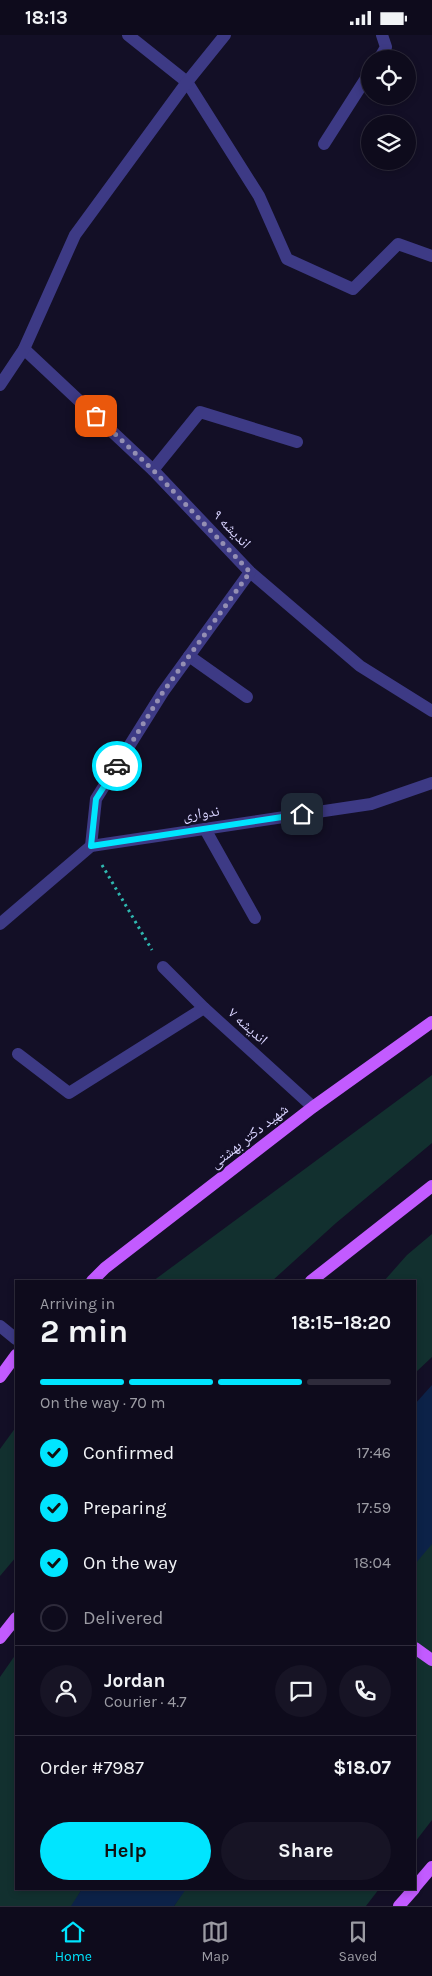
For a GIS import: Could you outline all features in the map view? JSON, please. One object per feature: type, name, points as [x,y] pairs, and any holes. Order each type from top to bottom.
[{"type":"main road","name":"شهید دکتر بهشتی","points":[[93,1280],[105,1268],[312,1107],[432,1022]]},
{"type":"main road","points":[[318,1276],[432,1186]]},
{"type":"main road","points":[[0,1377],[15,1356]]},
{"type":"main road","points":[[0,1638],[15,1619]]},
{"type":"main road","points":[[416,1649],[432,1660]]},
{"type":"main road","points":[[416,1886],[432,1867]]},
{"type":"main road","points":[[399,1906],[412,1890]]},
{"type":"street","points":[[128,35],[187,83],[258,196],[287,259],[353,289],[398,244],[432,256]]},
{"type":"street","points":[[0,385],[24,349],[75,235],[187,83],[225,35]]},
{"type":"street","points":[[382,35],[386,47],[384,50]]},
{"type":"street","points":[[324,144],[361,86]]},
{"type":"street","name":"اندیشه ۹","points":[[24,349],[153,470],[250,572],[360,666],[432,711]]},
{"type":"street","points":[[153,470],[200,412],[296,442]]},
{"type":"street","points":[[0,924],[91,846],[96,799],[163,692],[250,572]]},
{"type":"street","points":[[189,656],[247,697]]},
{"type":"street","name":"ندواری","points":[[91,846],[372,804],[432,783]]},
{"type":"street","points":[[205,829],[255,918]]},
{"type":"street","name":"اندیشه ۷","points":[[163,967],[204,1008],[312,1107]]},
{"type":"street","points":[[18,1054],[69,1093],[204,1008]]},
{"type":"street","points":[[0,1326],[15,1338]]},
{"type":"path","points":[[91,846],[163,967]]},
{"type":"green space","points":[[432,1075],[432,1143],[336,1223],[273,1280],[154,1280]]},
{"type":"green space","points":[[432,1234],[432,1357],[416,1372],[416,1280],[385,1280],[407,1255]]},
{"type":"green space","points":[[15,1428],[15,1558],[0,1576],[0,1449]]},
{"type":"green space","points":[[432,1531],[432,1820],[416,1841],[416,1553]]},
{"type":"green space","points":[[15,1655],[15,1890],[81,1890],[72,1906],[0,1906],[0,1677]]},
{"type":"green space","points":[[184,1890],[378,1890],[366,1906],[174,1906]]},
{"type":"water","points":[[432,1385],[432,1544],[416,1563],[416,1403]]},
{"type":"water","points":[[81,1890],[185,1890],[174,1906],[71,1906]]},
{"type":"way so far","points":[[96,416],[153,470],[250,572],[163,692],[117,766]]},
{"type":"route","points":[[117,766],[96,799],[91,846],[302,814]]}]
